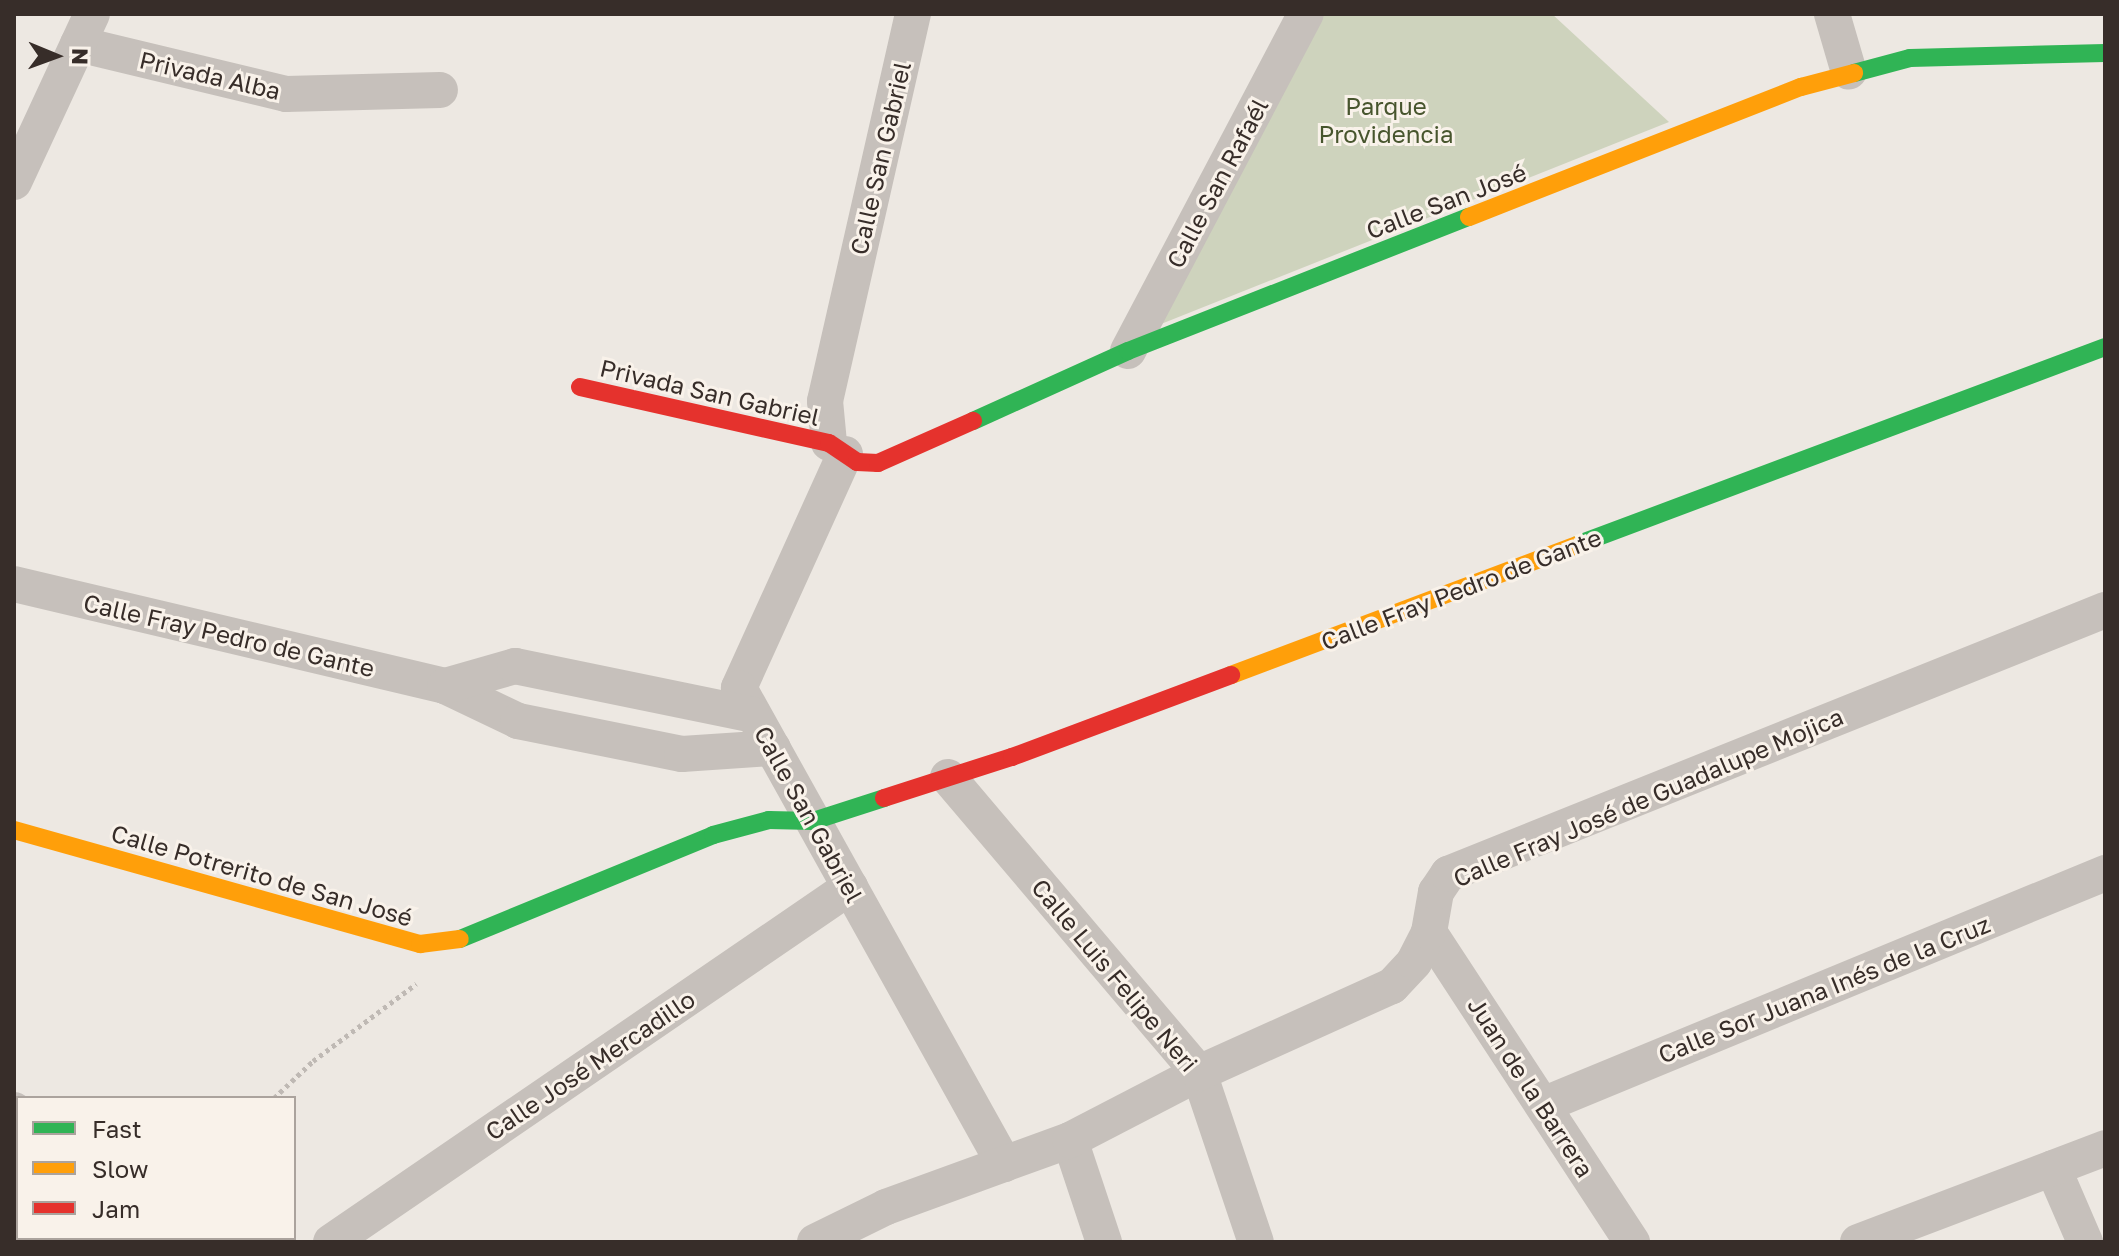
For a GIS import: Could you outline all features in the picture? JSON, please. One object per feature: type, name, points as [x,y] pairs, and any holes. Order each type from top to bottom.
[{"type":"street","name":"Calle San Gabriel","points":[[913,14],[825,401],[837,448],[739,688],[1004,1164]]},
{"type":"street","name":"Calle San Rafaél","points":[[1128,351],[1306,14]]},
{"type":"street","points":[[1832,14],[1849,72]]},
{"type":"street","points":[[14,182],[85,29]]},
{"type":"street","name":"Privada Alba","points":[[85,29],[286,94],[440,90]]},
{"type":"street","name":"Calle San José","points":[[837,448],[857,462],[878,463],[1128,351],[1849,72],[1910,58],[2105,53]]},
{"type":"street","name":"Calle Fray Pedro de Gante","points":[[813,821],[948,777],[2105,347]]},
{"type":"street","name":"Privada San Gabriel","points":[[580,387],[837,448]]},
{"type":"street","name":"Calle Fray Pedro de Gante","points":[[14,584],[445,686],[518,721],[682,754],[773,748]]},
{"type":"street","name":"Calle Fray José de Guadalupe Mojica","points":[[815,1242],[886,1207],[1070,1140],[1199,1073],[1392,986],[1414,962],[1429,932],[1436,892],[1448,874],[2105,610]]},
{"type":"street","name":"Calle Fray Pedro de Gante","points":[[445,686],[515,666],[753,715]]},
{"type":"street","name":"Calle Luis Felipe Neri","points":[[948,777],[1199,1073],[1256,1242]]},
{"type":"street","name":"Calle Potrerito de San José","points":[[14,830],[420,944],[464,939],[713,835],[769,820],[813,821]]},
{"type":"street","name":"Calle Sor Juana Inés de la Cruz","points":[[1543,1105],[2105,873]]},
{"type":"street","name":"Calle José Mercadillo","points":[[331,1242],[850,887]]},
{"type":"street","name":"Juan de la Barrera","points":[[1429,932],[1632,1242]]},
{"type":"street","points":[[1070,1140],[1104,1242]]},
{"type":"street","points":[[1858,1242],[2105,1148]]},
{"type":"street","points":[[2053,1168],[2085,1242]]},
{"type":"path","points":[[276,1096],[313,1061],[373,1021],[422,980]]},
{"type":"green space","name":"Parque Providencia","points":[[1320,14],[1552,14],[1669,122],[1156,326]]},
{"type":"traffic: fast","points":[[1854,73],[1910,58],[2105,53]]},
{"type":"traffic: fast","points":[[973,421],[1128,351],[1469,217]]},
{"type":"traffic: fast","points":[[1579,544],[2105,347]]},
{"type":"traffic: fast","points":[[460,939],[713,835],[769,820],[813,821],[884,798]]},
{"type":"traffic: slow","points":[[1469,217],[1801,87],[1854,73]]},
{"type":"traffic: slow","points":[[1231,675],[1579,544]]},
{"type":"traffic: slow","points":[[14,830],[420,944],[460,939]]},
{"type":"traffic: jam","points":[[580,387],[829,443],[857,462],[878,463],[973,421]]},
{"type":"traffic: jam","points":[[884,798],[1012,757],[1231,675]]}]
